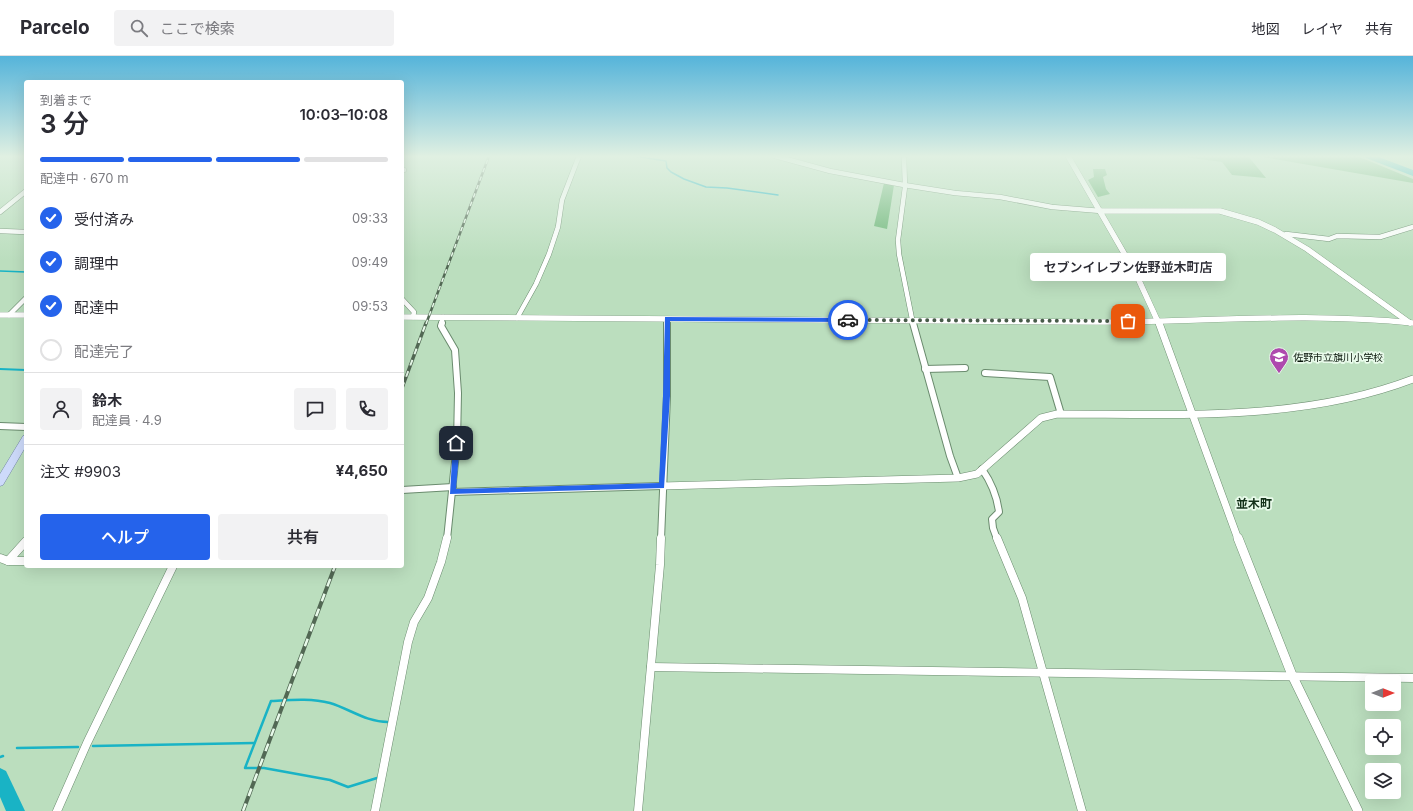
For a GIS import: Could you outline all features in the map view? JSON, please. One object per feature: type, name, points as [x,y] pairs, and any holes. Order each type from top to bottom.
[{"type":"main road","points":[[0,482],[24,441]]},
{"type":"street","points":[[517,318],[536,284],[550,254],[558,227],[562,200],[565,191]]},
{"type":"street","points":[[903,191],[898,240],[905,287],[925,369],[950,456],[958,478]]},
{"type":"street","points":[[944,191],[1000,197],[1052,207],[1101,212],[1220,211],[1260,221],[1286,234],[1412,323]]},
{"type":"street","points":[[1089,191],[1136,274],[1158,322],[1193,413],[1240,548],[1292,675],[1358,811]]},
{"type":"street","points":[[0,212],[24,193]]},
{"type":"street","points":[[1286,234],[1329,239],[1337,236],[1380,236],[1413,227]]},
{"type":"street","points":[[0,231],[24,232]]},
{"type":"street","points":[[9,315],[24,300]]},
{"type":"street","points":[[404,301],[412,307],[414,312],[413,317]]},
{"type":"street","points":[[0,315],[24,315]]},
{"type":"street","points":[[404,317],[1158,322],[1310,318],[1373,319],[1412,323]]},
{"type":"street","points":[[375,811],[408,642],[414,622],[428,598],[441,562],[447,538],[457,422],[456,356],[453,346],[441,326],[443,317]]},
{"type":"street","points":[[638,811],[660,565],[662,486],[667,396],[667,319]]},
{"type":"street","points":[[925,369],[965,368]]},
{"type":"street","points":[[985,373],[1050,377],[1061,414]]},
{"type":"street","points":[[404,490],[662,486],[958,478],[977,474],[1041,418],[1047,416],[1061,414],[1193,413],[1280,409],[1359,397],[1413,379]]},
{"type":"street","points":[[0,426],[24,427]]},
{"type":"street","points":[[982,469],[989,479],[998,499],[999,512],[992,519],[993,528],[1022,598],[1082,811]]},
{"type":"street","points":[[8,561],[24,543]]},
{"type":"street","points":[[0,558],[8,561],[24,561]]},
{"type":"street","points":[[57,811],[87,743],[172,568]]},
{"type":"street","points":[[651,667],[1292,675],[1413,678]]},
{"type":"green space","points":[[882,191],[893,191],[887,229],[874,226]]},
{"type":"green space","points":[[1095,191],[1108,191],[1110,194],[1098,197]]},
{"type":"waterway","points":[[751,191],[778,195]]},
{"type":"waterway","points":[[0,271],[24,272]]},
{"type":"waterway","points":[[0,369],[24,370]]},
{"type":"waterway","points":[[377,778],[348,787],[330,780],[264,768],[245,768],[271,701],[323,701],[372,720],[388,722]]},
{"type":"waterway","points":[[93,746],[254,743]]},
{"type":"waterway","points":[[17,748],[78,747]]},
{"type":"waterway","points":[[0,777],[16,811]]},
{"type":"railway","points":[[426,324],[476,191]]},
{"type":"railway","points":[[404,383],[426,323]]},
{"type":"railway","points":[[243,811],[334,568]]},
{"type":"way so far","points":[[848,320],[1128,321]]},
{"type":"place","name":"セブンイレブン佐野並木町店","points":[[1128,321]]},
{"type":"place","name":"佐野市立旗川小学校","points":[[1279,374]]},
{"type":"district","name":"並木町","points":[[1254,504]]},
{"type":"route","points":[[456,443],[452,492],[662,486],[667,396],[667,319],[848,320]]}]
